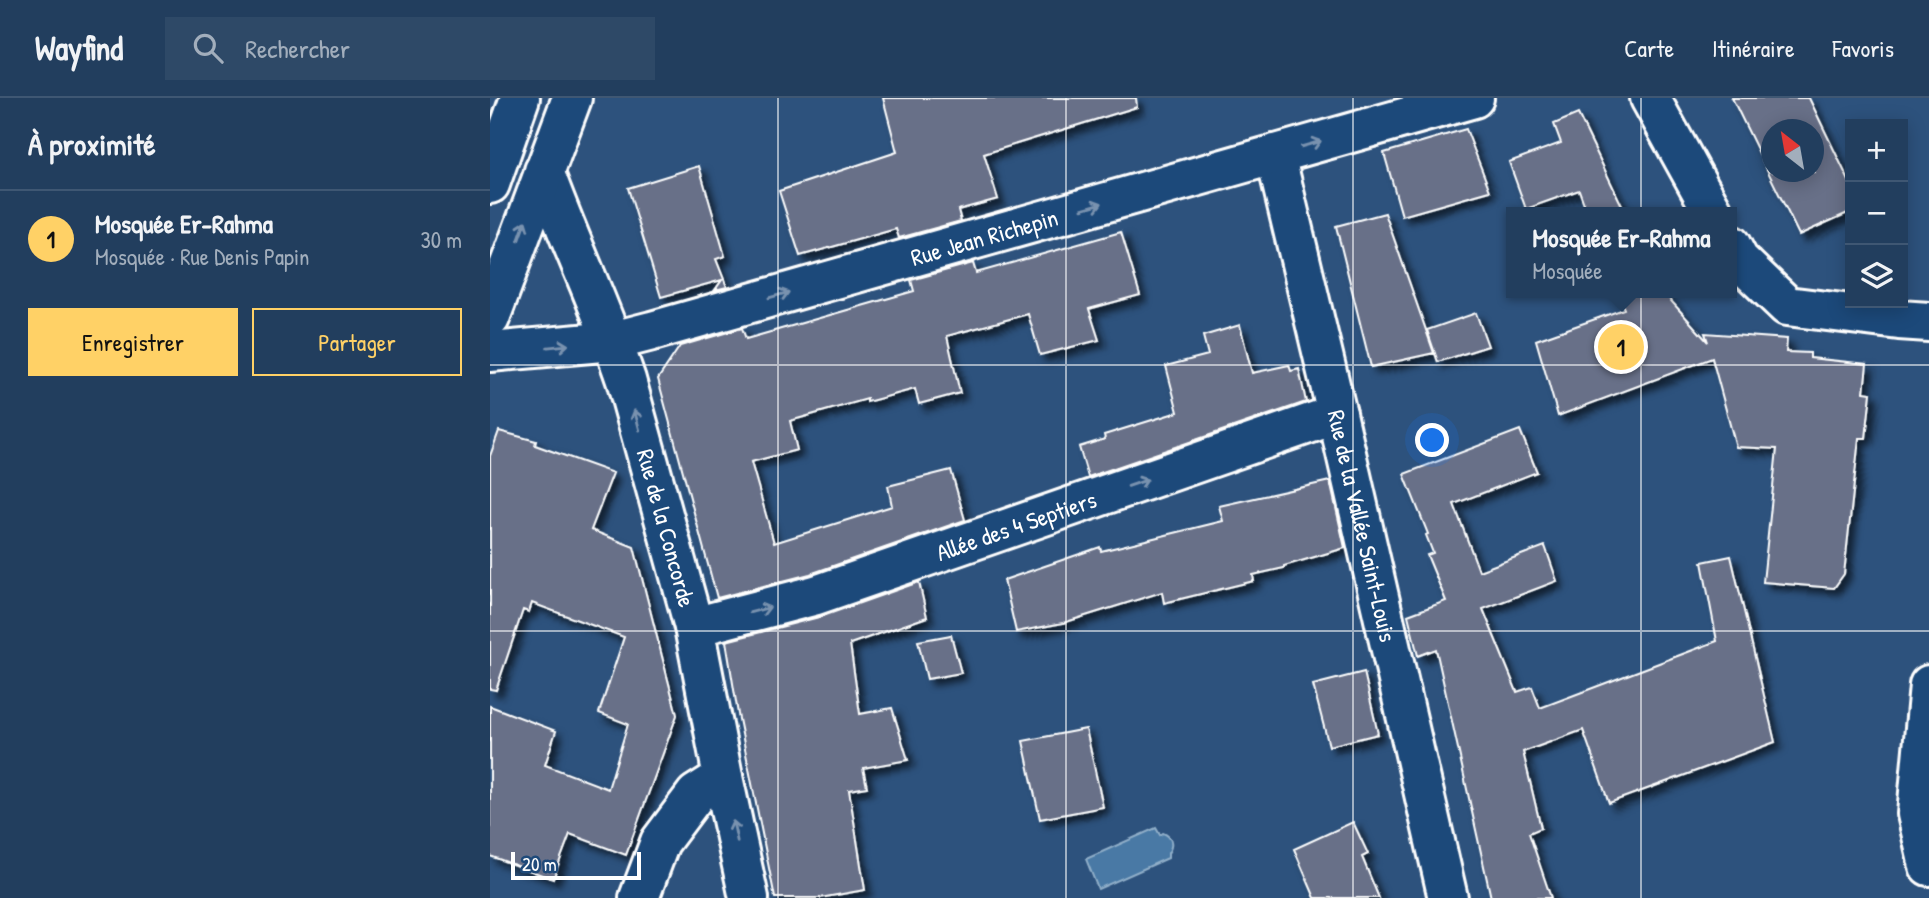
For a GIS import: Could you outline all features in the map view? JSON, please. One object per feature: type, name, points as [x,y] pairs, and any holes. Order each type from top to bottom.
[{"type":"street","points":[[490,184],[520,98]]},
{"type":"street","points":[[490,318],[572,98]]},
{"type":"street","name":"Rue Jean Richepin","points":[[490,352],[613,341],[1474,98]]},
{"type":"street","points":[[1650,98],[1710,207]]},
{"type":"street","name":"Rue de la Vallée Saint-Louis","points":[[1275,154],[1448,898]]},
{"type":"street","name":"Rue de la Concorde","points":[[544,171],[613,341],[626,380],[694,628],[749,898]]},
{"type":"street","points":[[1737,256],[1787,306],[1929,322]]},
{"type":"street","name":"Allée des 4 Septiers","points":[[694,628],[816,595],[1336,414]]},
{"type":"street","points":[[1929,685],[1917,814],[1929,866]]},
{"type":"street","points":[[639,898],[660,842],[696,794],[723,777]]},
{"type":"water","points":[[1156,828],[1160,835],[1163,833],[1170,839],[1168,858],[1098,889],[1086,859]]},
{"type":"building","points":[[883,98],[1136,98],[1137,107],[984,154],[998,199],[958,210],[961,221],[899,238],[896,229],[800,256],[779,191],[897,152]]},
{"type":"building","points":[[1732,98],[1809,98],[1819,119],[1761,119],[1761,157]]},
{"type":"building","points":[[1578,114],[1623,207],[1585,207],[1579,190],[1525,207],[1509,162],[1561,143],[1554,124]]},
{"type":"building","points":[[1466,129],[1490,191],[1402,216],[1384,153]]},
{"type":"building","points":[[1824,129],[1845,173],[1845,214],[1799,235],[1773,182],[1824,182]]},
{"type":"building","points":[[699,166],[725,256],[716,259],[727,287],[715,290],[722,280],[661,297],[628,188]]},
{"type":"building","points":[[1385,213],[1434,353],[1371,367],[1336,226]]},
{"type":"building","points":[[1121,232],[1140,295],[1089,309],[1099,340],[1040,355],[1028,314],[947,336],[960,393],[919,404],[915,389],[867,402],[867,399],[790,421],[797,450],[751,462],[774,543],[892,506],[888,486],[951,470],[965,520],[810,574],[717,598],[658,379],[680,346],[742,328],[746,339],[914,291],[911,280],[973,263],[976,273]]},
{"type":"building","points":[[1620,298],[1668,298],[1708,342],[1705,333],[1787,339],[1786,352],[1810,353],[1810,358],[1867,364],[1864,392],[1871,393],[1866,438],[1859,438],[1844,574],[1834,588],[1763,582],[1777,449],[1736,447],[1712,358],[1558,416],[1536,340],[1624,309]]},
{"type":"building","points":[[1476,313],[1488,346],[1438,362],[1427,330]]},
{"type":"building","points":[[1240,325],[1252,373],[1289,365],[1291,371],[1299,369],[1306,402],[1088,477],[1079,447],[1105,439],[1104,435],[1178,412],[1166,366],[1208,355],[1203,336]]},
{"type":"building","points":[[1520,430],[1537,472],[1454,504],[1479,571],[1545,546],[1557,581],[1483,609],[1517,692],[1532,687],[1540,708],[1717,641],[1702,562],[1731,556],[1775,742],[1609,803],[1583,730],[1523,752],[1541,828],[1529,833],[1551,898],[1491,898],[1436,649],[1418,656],[1408,615],[1446,601],[1427,555],[1433,553],[1426,535],[1428,534],[1404,474]]},
{"type":"building","points":[[499,431],[536,441],[535,445],[613,473],[591,530],[634,547],[677,715],[626,855],[570,834],[553,879],[490,856],[490,706],[556,731],[545,765],[608,789],[628,724],[599,713],[624,637],[532,603],[529,612],[523,610],[496,690],[490,689],[490,456]]},
{"type":"building","points":[[1330,481],[1345,548],[1253,575],[1254,581],[1164,603],[1162,592],[1063,623],[1016,632],[1004,580],[1100,547],[1101,551],[1223,521],[1219,506]]},
{"type":"building","points":[[919,582],[927,617],[850,644],[860,714],[892,708],[908,760],[863,768],[867,787],[849,790],[865,890],[820,898],[775,898],[726,641],[823,616]]},
{"type":"building","points":[[951,635],[961,673],[927,679],[918,641]]},
{"type":"building","points":[[1364,672],[1378,734],[1329,746],[1313,685]]},
{"type":"building","points":[[1086,729],[1103,807],[1040,819],[1023,741]]},
{"type":"building","points":[[1353,822],[1368,854],[1362,857],[1379,898],[1315,898],[1294,849]]},
{"type":"place","name":"Mosquée Er-Rahma","points":[[1621,347]]}]
